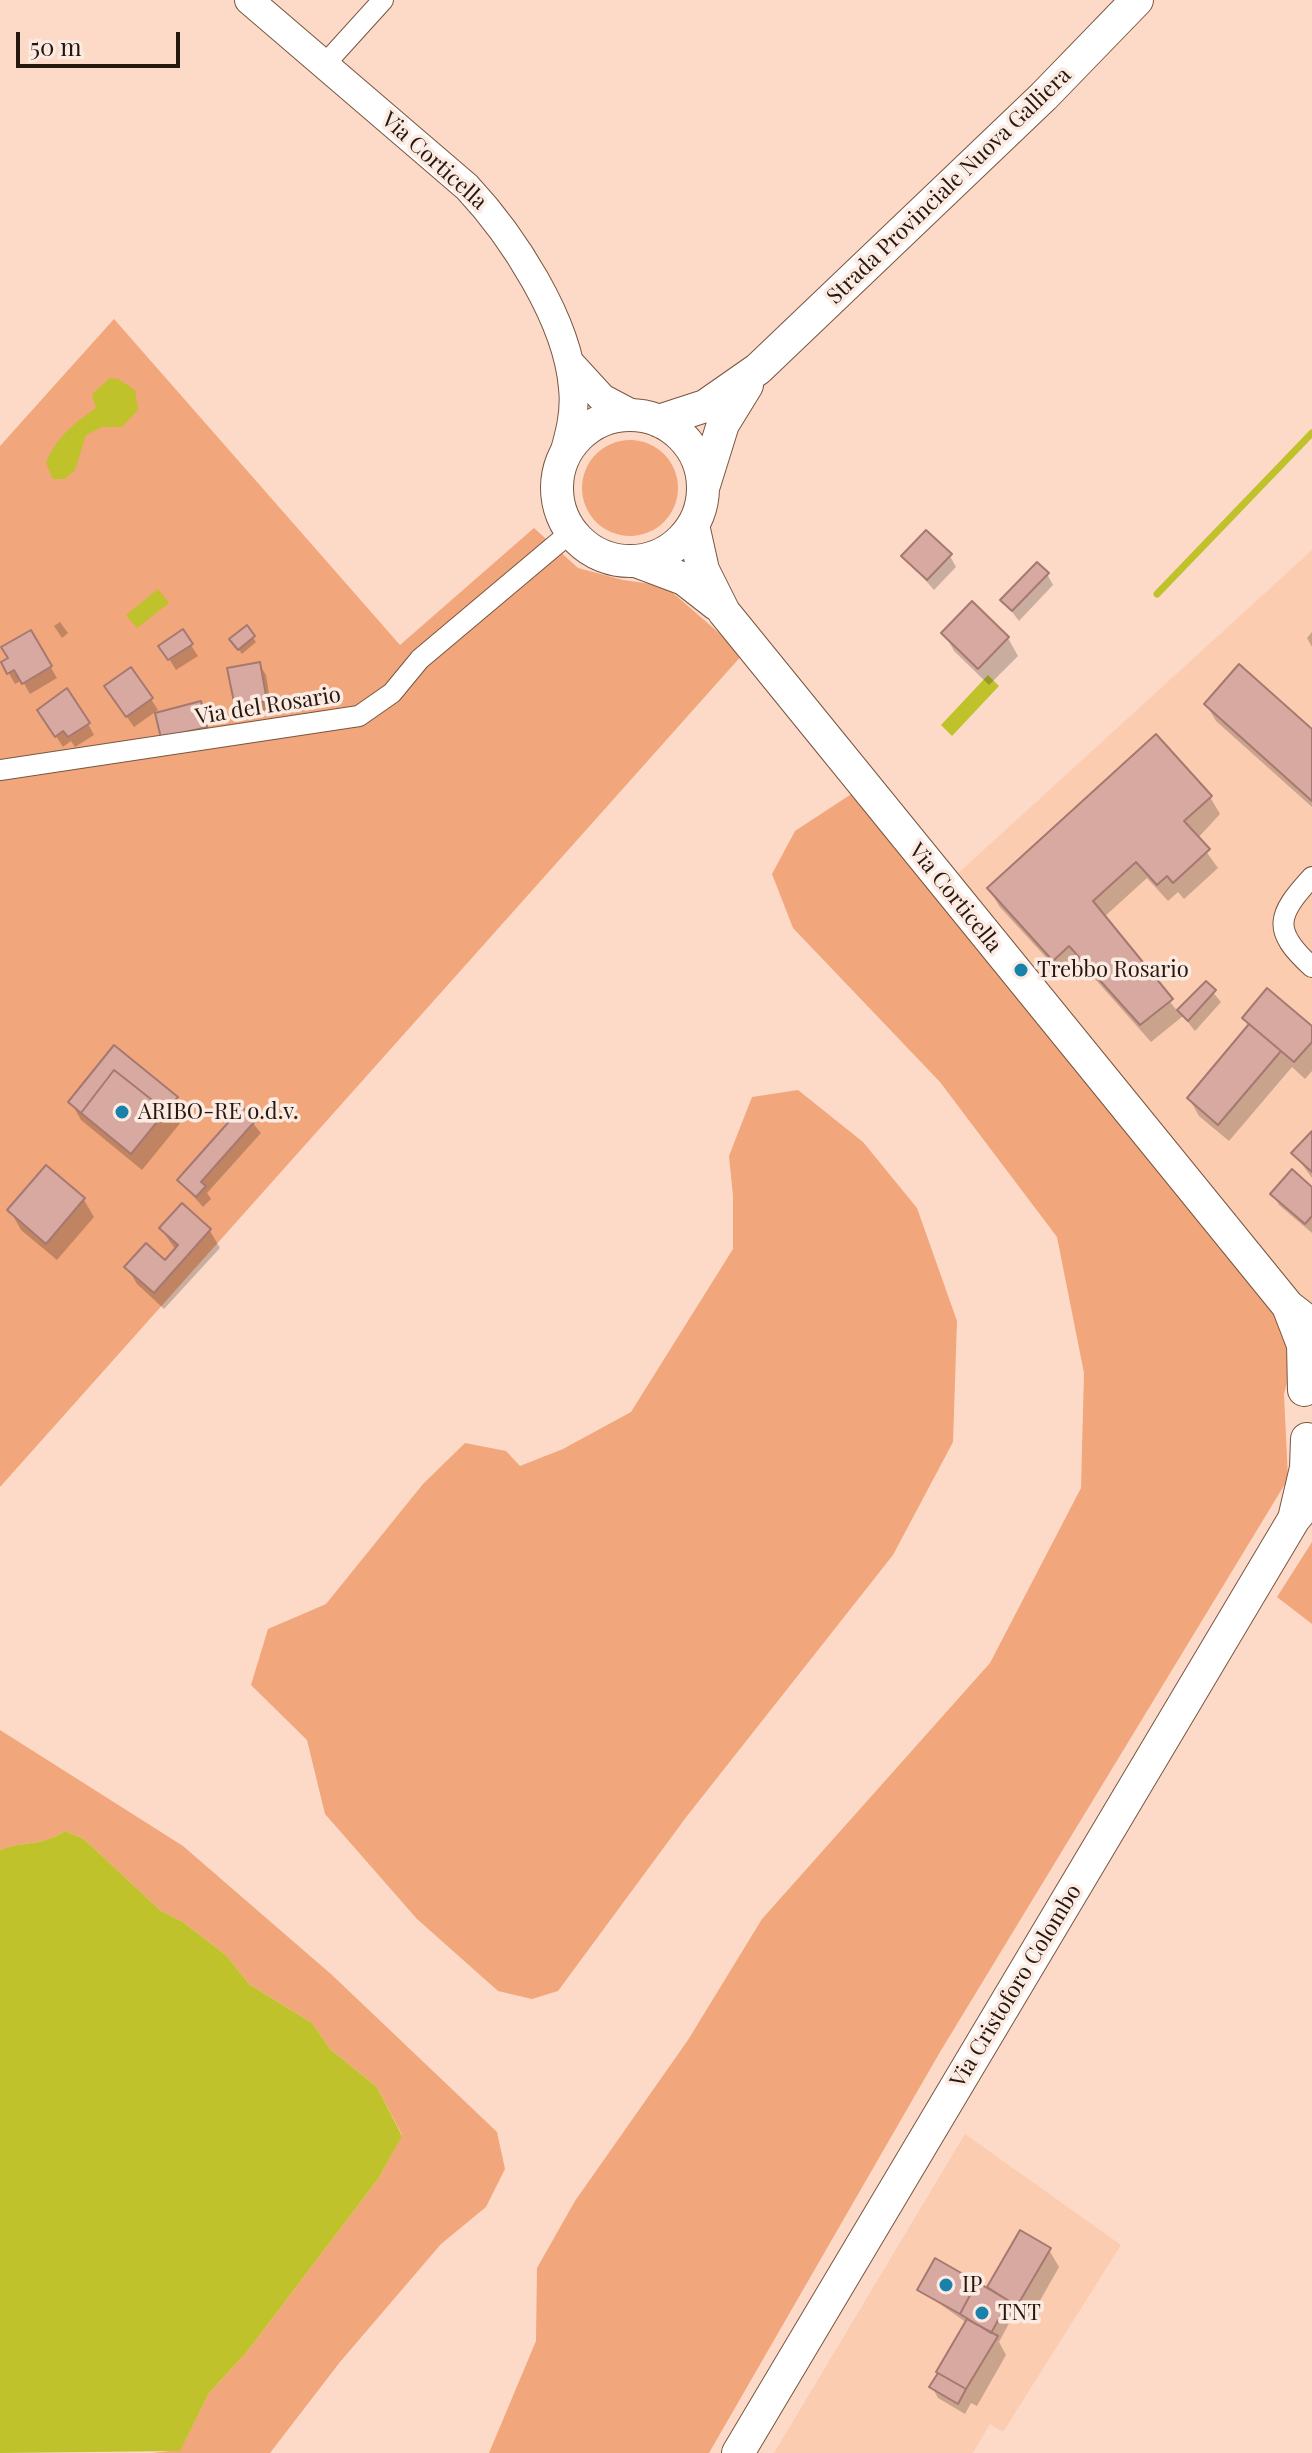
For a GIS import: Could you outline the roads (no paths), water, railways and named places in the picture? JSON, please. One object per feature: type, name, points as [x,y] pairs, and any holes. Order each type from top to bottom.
[{"type":"main road","name":"Strada Provinciale Nuova Galliera","points":[[758,369],[1044,96],[1137,0]]},
{"type":"main road","points":[[724,612],[684,579],[636,561],[597,553],[571,532],[558,498],[557,481],[562,461],[583,432],[616,417],[646,418],[705,406],[758,369]]},
{"type":"main road","points":[[636,561],[669,550],[693,525],[723,424],[758,369]]},
{"type":"main road","points":[[646,418],[687,442],[702,473],[703,491]]},
{"type":"main road","name":"Via Corticella","points":[[693,525],[703,570],[724,612],[1300,1316],[1308,1383]]},
{"type":"main road","name":"Via Cristoforo Colombo","points":[[738,2453],[1303,1508],[1310,1442],[1301,1415],[1308,1383]]},
{"type":"street","name":"Via Corticella","points":[[249,0],[467,187],[498,220],[532,276],[569,361],[574,406],[562,461]]},
{"type":"street","points":[[325,64],[383,0]]},
{"type":"street","name":"Via Corticella","points":[[569,361],[602,398],[646,418]]},
{"type":"street","name":"Via del Rosario","points":[[0,770],[359,716],[392,693],[420,659],[571,532]]},
{"type":"street","points":[[1312,877],[1293,898],[1284,915],[1282,930],[1288,943],[1312,967]]},
{"type":"waterway","points":[[1157,594],[1312,433]]},
{"type":"place","name":"Trebbo Rosario","points":[[1021,970]]},
{"type":"place","name":"ARIBO-RE o.d.v.","points":[[122,1112]]},
{"type":"place","name":"IP","points":[[946,2285]]},
{"type":"place","name":"TNT","points":[[982,2313]]}]
